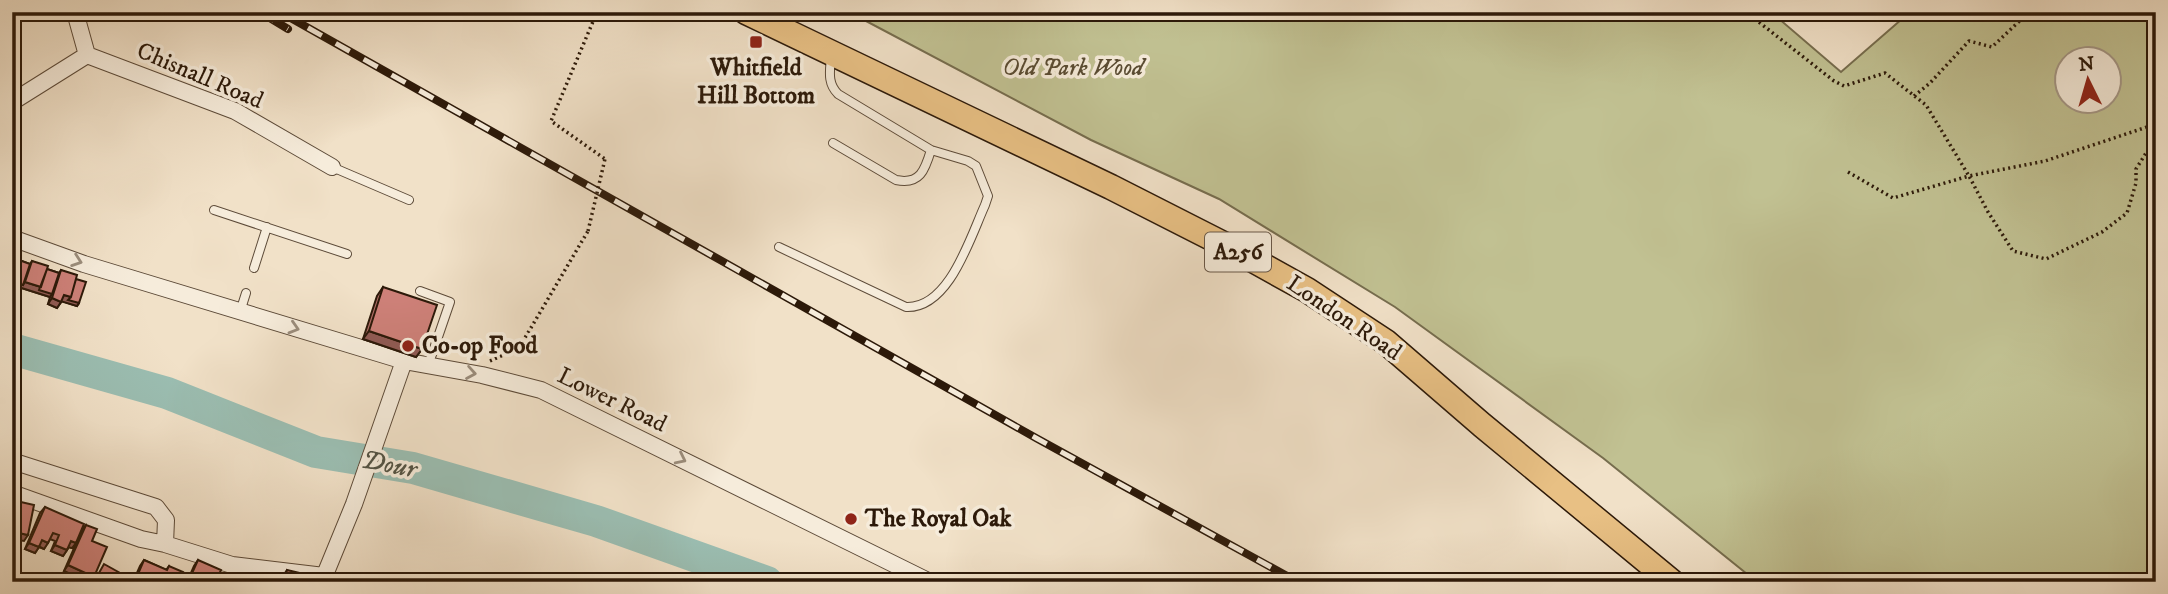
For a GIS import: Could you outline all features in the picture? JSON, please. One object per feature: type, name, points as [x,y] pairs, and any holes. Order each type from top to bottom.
[{"type":"main road","name":"London Road","points":[[747,12],[1111,187],[1307,290],[1386,342],[1672,582]]},
{"type":"street","points":[[12,103],[87,55],[75,12]]},
{"type":"street","name":"Chisnall Road","points":[[87,55],[236,111],[332,167]]},
{"type":"street","name":"Lower Road","points":[[14,244],[404,361],[482,375],[541,390],[930,582]]},
{"type":"street","points":[[12,493],[141,539],[232,565],[327,580],[404,361]]},
{"type":"street","points":[[12,461],[156,507],[166,520],[165,544]]},
{"type":"lane","points":[[779,247],[906,307],[918,308],[930,302],[949,283],[988,196],[975,166],[968,161],[931,149],[831,88],[831,53]]},
{"type":"lane","points":[[833,143],[895,180],[906,183],[914,180],[925,168],[931,149]]},
{"type":"lane","points":[[332,167],[409,200]]},
{"type":"lane","points":[[215,210],[347,254]]},
{"type":"lane","points":[[254,268],[267,228]]},
{"type":"lane","points":[[420,291],[450,302],[428,366]]},
{"type":"lane","points":[[240,312],[246,293]]},
{"type":"path","points":[[482,375],[491,360],[519,348],[588,231],[605,159],[551,121],[597,12]]},
{"type":"path","points":[[1746,12],[1834,81],[1844,86],[1885,73],[1926,105],[2013,251],[2046,259],[2102,232],[2127,213],[2136,183],[2136,169],[2156,136]]},
{"type":"path","points":[[1914,96],[1930,83],[1969,41],[1992,47],[2029,12]]},
{"type":"path","points":[[1848,172],[1893,198],[1969,176],[2045,161],[2156,124]]},
{"type":"green space","name":"Old Park Wood","points":[[849,12],[1771,12],[1841,72],[1910,12],[2156,12],[2156,582],[1757,582],[1603,458],[1395,307],[1219,199],[1091,140]]},
{"type":"building","points":[[19,260],[30,264],[23,285],[12,281]]},
{"type":"building","points":[[32,261],[48,266],[41,287],[25,282]]},
{"type":"building","points":[[47,269],[59,273],[52,294],[39,290]]},
{"type":"building","points":[[61,270],[77,275],[71,297],[64,295],[61,302],[52,298]]},
{"type":"building","points":[[76,279],[86,282],[79,303],[68,300]]},
{"type":"building","points":[[383,287],[437,305],[422,349],[369,331]]},
{"type":"building","points":[[12,500],[34,505],[28,535],[14,532],[12,537]]},
{"type":"building","points":[[45,507],[84,524],[76,543],[71,541],[67,550],[55,545],[59,535],[53,533],[48,543],[42,540],[39,547],[29,543]]},
{"type":"building","points":[[86,525],[97,529],[92,541],[107,547],[94,577],[68,565]]},
{"type":"building","points":[[144,560],[167,570],[169,566],[183,572],[178,582],[135,581]]},
{"type":"building","points":[[198,560],[221,570],[216,582],[188,582]]},
{"type":"building","points":[[104,564],[131,579],[129,582],[95,580]]},
{"type":"building","points":[[287,570],[308,575],[306,582],[284,582]]},
{"type":"waterway","name":"Dour","points":[[12,349],[167,393],[316,452],[413,468],[596,521],[767,582]]},
{"type":"railway","points":[[260,12],[288,29]]},
{"type":"railway","points":[[280,12],[1036,438],[1298,582]]},
{"type":"place","name":"Whitfield Hill Bottom","points":[[756,42]]},
{"type":"place","name":"Co-op Food","points":[[408,346]]},
{"type":"place","name":"The Royal Oak","points":[[851,519]]}]
